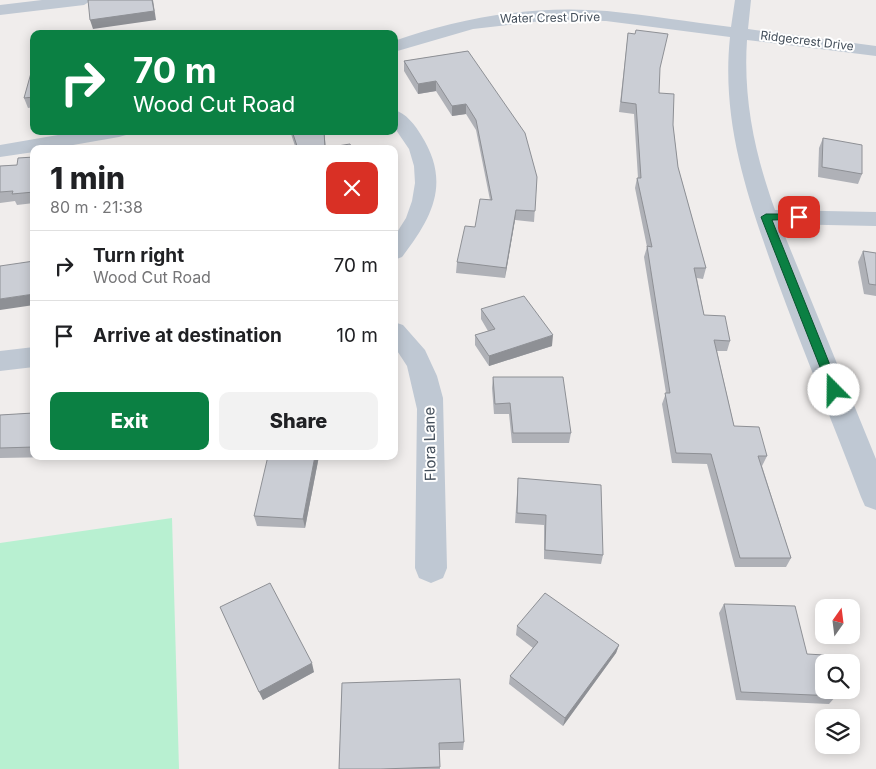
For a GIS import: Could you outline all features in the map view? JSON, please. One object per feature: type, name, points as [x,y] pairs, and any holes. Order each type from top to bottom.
[{"type":"street","points":[[0,10],[84,0]]},
{"type":"street","points":[[743,0],[736,88],[739,116],[766,217],[873,483]]},
{"type":"street","name":"Water Crest Drive","points":[[398,45],[427,34],[472,23],[543,15],[606,16],[739,32]]},
{"type":"street","name":"Ridgecrest Drive","points":[[739,32],[876,51]]},
{"type":"street","points":[[398,121],[417,143],[422,153],[426,177],[423,204],[418,218],[398,246]]},
{"type":"street","points":[[31,145],[94,135]]},
{"type":"street","points":[[0,150],[30,145]]},
{"type":"street","points":[[766,217],[876,219]]},
{"type":"street","name":"Flora Lane","points":[[398,335],[413,352],[428,388],[431,409],[431,568]]},
{"type":"street","points":[[0,361],[30,357]]},
{"type":"green space","points":[[172,518],[179,769],[0,769],[0,543]]},
{"type":"building","points":[[88,0],[152,0],[154,11],[90,20]]},
{"type":"building","points":[[636,30],[668,34],[660,68],[659,93],[674,94],[673,125],[678,167],[706,268],[694,268],[704,315],[725,316],[730,341],[714,340],[734,426],[759,427],[767,456],[758,456],[791,558],[740,558],[711,454],[676,453],[665,393],[670,393],[647,246],[652,247],[637,178],[641,178],[636,104],[621,102],[628,33],[635,34]]},
{"type":"building","points":[[468,51],[525,133],[537,177],[535,211],[516,210],[506,268],[457,262],[465,226],[475,227],[480,199],[492,200],[476,120],[466,104],[452,106],[436,81],[418,84],[404,61]]},
{"type":"building","points":[[30,77],[30,97],[24,98]]},
{"type":"building","points":[[293,135],[324,135],[325,145],[297,145]]},
{"type":"building","points":[[823,138],[862,145],[862,174],[822,167]]},
{"type":"building","points":[[30,157],[30,192],[12,194],[13,191],[0,192],[0,166],[17,165],[18,158]]},
{"type":"building","points":[[863,251],[876,253],[876,285],[869,284]]},
{"type":"building","points":[[30,262],[30,295],[0,299],[0,266]]},
{"type":"building","points":[[524,296],[553,335],[489,356],[475,335],[495,329],[481,309]]},
{"type":"building","points":[[493,377],[563,377],[571,433],[513,433],[510,403],[495,404]]},
{"type":"building","points":[[30,413],[30,447],[0,448],[0,415]]},
{"type":"building","points":[[267,460],[314,460],[303,519],[254,516]]},
{"type":"building","points":[[518,478],[601,485],[603,555],[545,550],[546,515],[517,513]]},
{"type":"building","points":[[270,583],[312,663],[259,692],[220,607]]},
{"type":"building","points":[[545,593],[619,645],[565,718],[510,676],[538,642],[517,626]]},
{"type":"building","points":[[724,604],[795,606],[807,654],[815,654],[815,695],[741,692]]},
{"type":"building","points":[[460,679],[464,742],[439,743],[440,767],[339,769],[342,683]]},
{"type":"route","points":[[799,217],[766,217],[834,390]]}]
